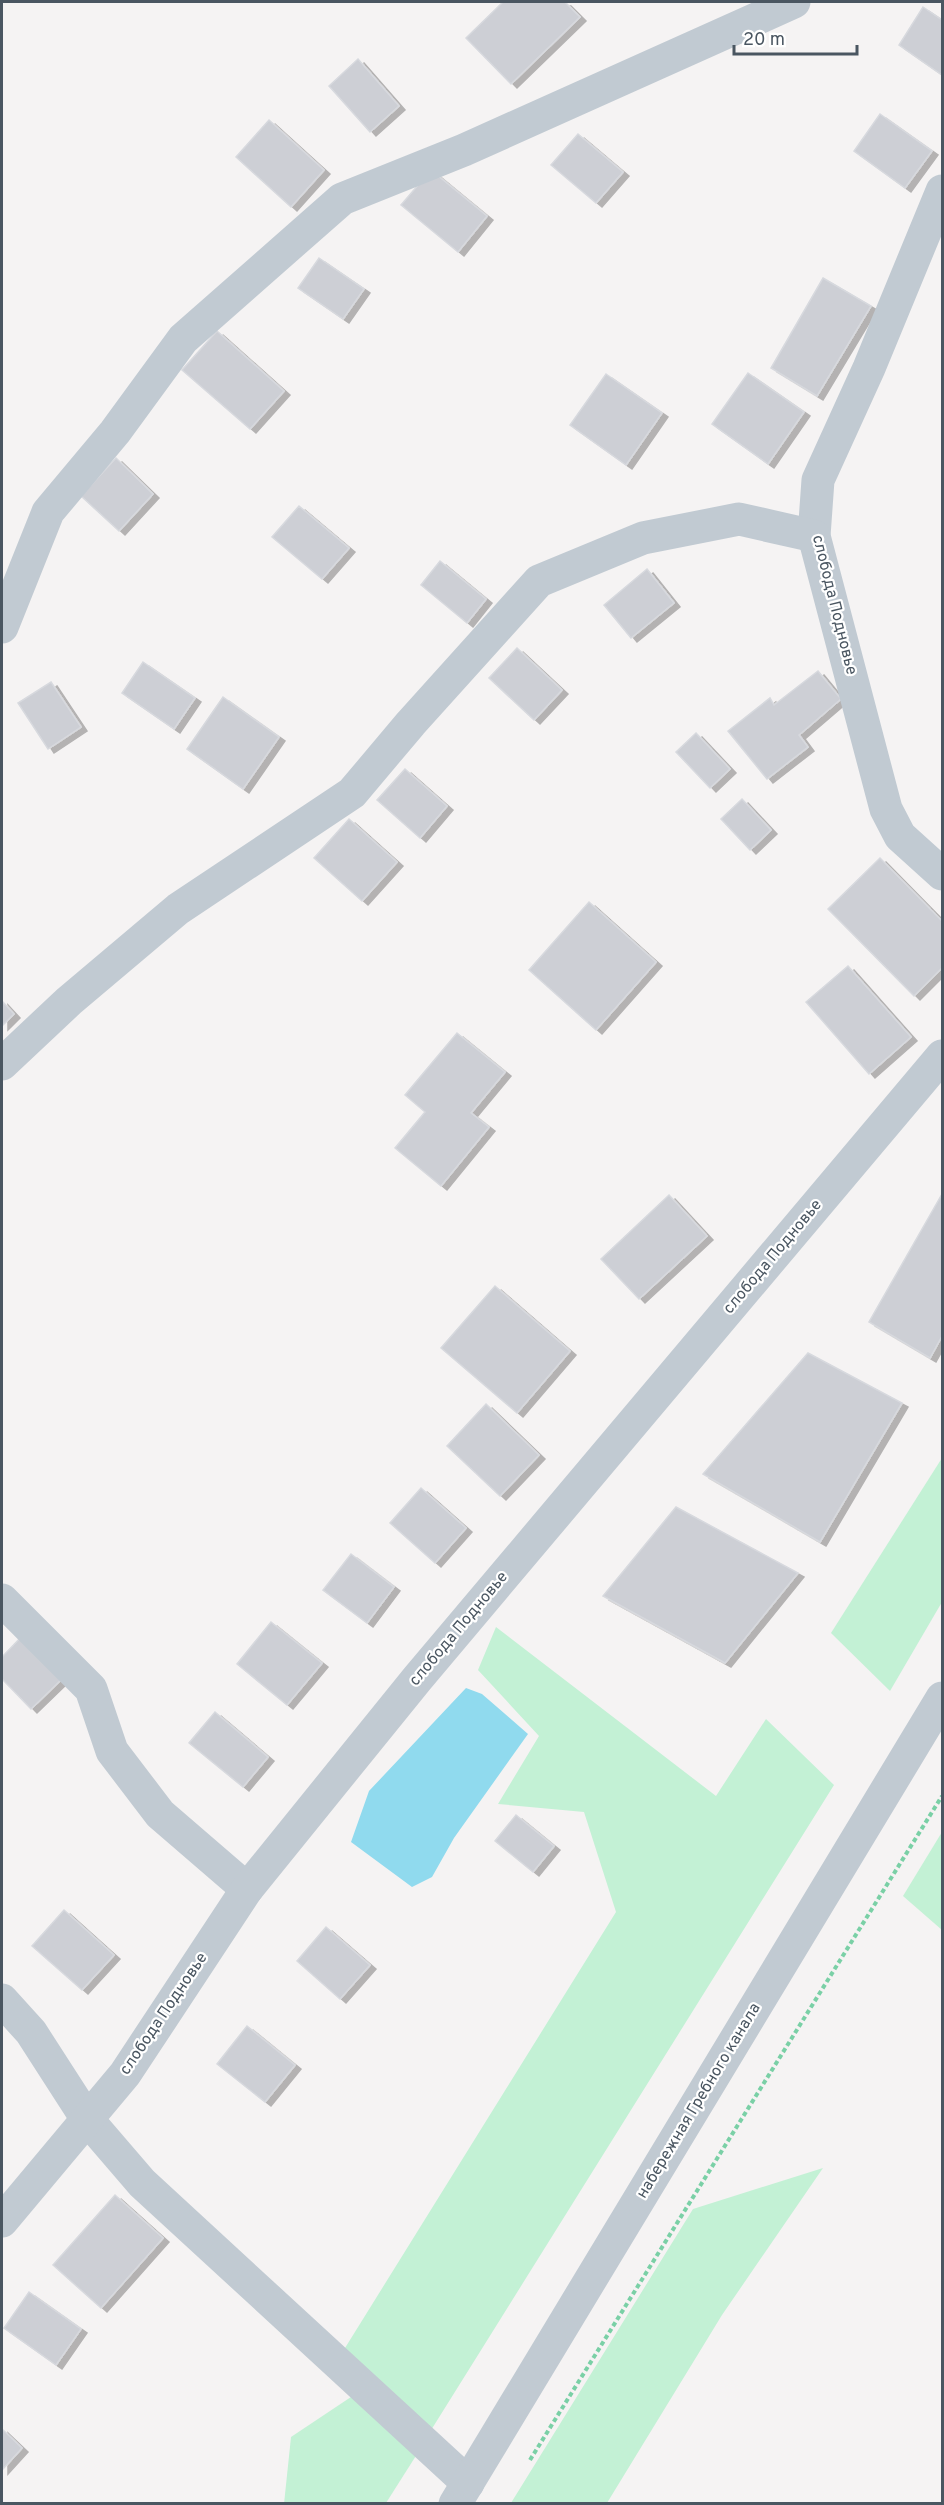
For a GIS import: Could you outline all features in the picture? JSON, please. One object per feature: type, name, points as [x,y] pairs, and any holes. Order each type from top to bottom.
[{"type":"street","points":[[2,627],[48,512],[115,432],[183,339],[342,199],[464,150],[794,2]]},
{"type":"street","name":"слобода Подновье","points":[[942,191],[869,368],[818,480],[814,536],[885,809],[900,836],[942,874]]},
{"type":"street","points":[[2,1064],[69,1001],[178,909],[352,793],[411,723],[539,581],[643,538],[739,519],[814,536]]},
{"type":"street","name":"слобода Подновье","points":[[2,2221],[124,2074],[247,1889],[417,1679],[942,1056]]},
{"type":"street","points":[[2,1600],[91,1689],[112,1751],[160,1814],[247,1889]]},
{"type":"street","name":"набережная Гребного канала","points":[[461,2493],[942,1698]]},
{"type":"street","points":[[2,2000],[31,2032],[87,2120],[142,2183],[461,2493]]},
{"type":"path","points":[[527,2465],[942,1796]]},
{"type":"green space","points":[[942,1458],[942,1602],[890,1691],[831,1633]]},
{"type":"green space","points":[[496,1627],[716,1796],[766,1719],[834,1785],[428,2435],[345,2348],[616,1912],[584,1812],[498,1804],[539,1736],[478,1670]]},
{"type":"green space","points":[[942,1832],[942,1930],[903,1896]]},
{"type":"green space","points":[[823,2168],[722,2315],[607,2503],[511,2503],[693,2209]]},
{"type":"green space","points":[[354,2395],[419,2451],[386,2503],[284,2504],[291,2437]]},
{"type":"water","points":[[466,1688],[482,1694],[528,1734],[454,1838],[432,1877],[412,1887],[351,1842],[369,1791]]},
{"type":"building","points":[[503,2],[565,2],[580,17],[511,84],[466,38]]},
{"type":"building","points":[[923,7],[942,20],[942,75],[899,45]]},
{"type":"building","points":[[358,59],[399,106],[370,132],[329,86]]},
{"type":"building","points":[[880,114],[932,151],[905,188],[854,151]]},
{"type":"building","points":[[269,120],[324,170],[291,207],[236,157]]},
{"type":"building","points":[[578,134],[623,172],[596,203],[551,165]]},
{"type":"building","points":[[431,170],[487,216],[458,252],[401,205]]},
{"type":"building","points":[[319,258],[364,289],[343,319],[298,288]]},
{"type":"building","points":[[823,278],[871,306],[817,396],[771,368]]},
{"type":"building","points":[[217,331],[284,391],[250,429],[182,370]]},
{"type":"building","points":[[748,373],[804,412],[768,464],[712,424]]},
{"type":"building","points":[[606,374],[662,413],[626,465],[570,425]]},
{"type":"building","points":[[116,458],[153,494],[119,531],[81,496]]},
{"type":"building","points":[[299,506],[349,548],[322,579],[272,537]]},
{"type":"building","points":[[440,561],[486,599],[467,623],[421,585]]},
{"type":"building","points":[[647,569],[674,603],[631,638],[604,605]]},
{"type":"building","points":[[517,648],[562,690],[534,720],[489,678]]},
{"type":"building","points":[[143,662],[195,698],[174,729],[122,693]]},
{"type":"building","points":[[818,671],[841,699],[799,735],[808,747],[767,779],[728,731],[770,698],[774,705]]},
{"type":"building","points":[[51,682],[81,727],[48,749],[18,703]]},
{"type":"building","points":[[223,697],[279,737],[243,789],[187,749]]},
{"type":"building","points":[[696,733],[730,769],[710,788],[676,752]]},
{"type":"building","points":[[405,769],[447,806],[420,838],[377,800]]},
{"type":"building","points":[[742,799],[771,830],[750,850],[721,819]]},
{"type":"building","points":[[349,819],[397,862],[362,901],[314,858]]},
{"type":"building","points":[[880,858],[942,921],[942,968],[914,996],[828,909]]},
{"type":"building","points":[[589,902],[656,962],[596,1030],[529,970]]},
{"type":"building","points":[[848,966],[911,1037],[869,1074],[806,1002]]},
{"type":"building","points":[[2,1001],[14,1014],[2,1026]]},
{"type":"building","points":[[457,1033],[505,1072],[471,1113],[489,1127],[441,1186],[395,1148],[425,1112],[405,1095]]},
{"type":"building","points":[[942,1194],[942,1336],[930,1358],[869,1322]]},
{"type":"building","points":[[669,1195],[707,1236],[639,1299],[601,1259]]},
{"type":"building","points":[[495,1286],[570,1351],[517,1413],[441,1348]]},
{"type":"building","points":[[808,1353],[902,1403],[820,1542],[703,1474]]},
{"type":"building","points":[[486,1404],[539,1455],[500,1496],[447,1446]]},
{"type":"building","points":[[421,1488],[466,1528],[435,1563],[390,1523]]},
{"type":"building","points":[[676,1507],[798,1573],[725,1663],[603,1596]]},
{"type":"building","points":[[351,1554],[394,1587],[367,1623],[323,1590]]},
{"type":"building","points":[[271,1622],[322,1663],[287,1705],[237,1664]]},
{"type":"building","points":[[22,1636],[63,1678],[31,1709],[2,1679],[2,1657]]},
{"type":"building","points":[[215,1712],[268,1757],[243,1787],[189,1743]]},
{"type":"building","points":[[516,1815],[554,1846],[533,1872],[495,1841]]},
{"type":"building","points":[[64,1910],[114,1955],[82,1990],[32,1946]]},
{"type":"building","points":[[326,1927],[370,1965],[340,1999],[297,1961]]},
{"type":"building","points":[[247,2026],[295,2065],[265,2102],[217,2064]]},
{"type":"building","points":[[115,2195],[163,2238],[101,2308],[53,2265]]},
{"type":"building","points":[[29,2292],[81,2329],[56,2365],[4,2328]]},
{"type":"building","points":[[2,2429],[22,2448],[2,2470]]}]
